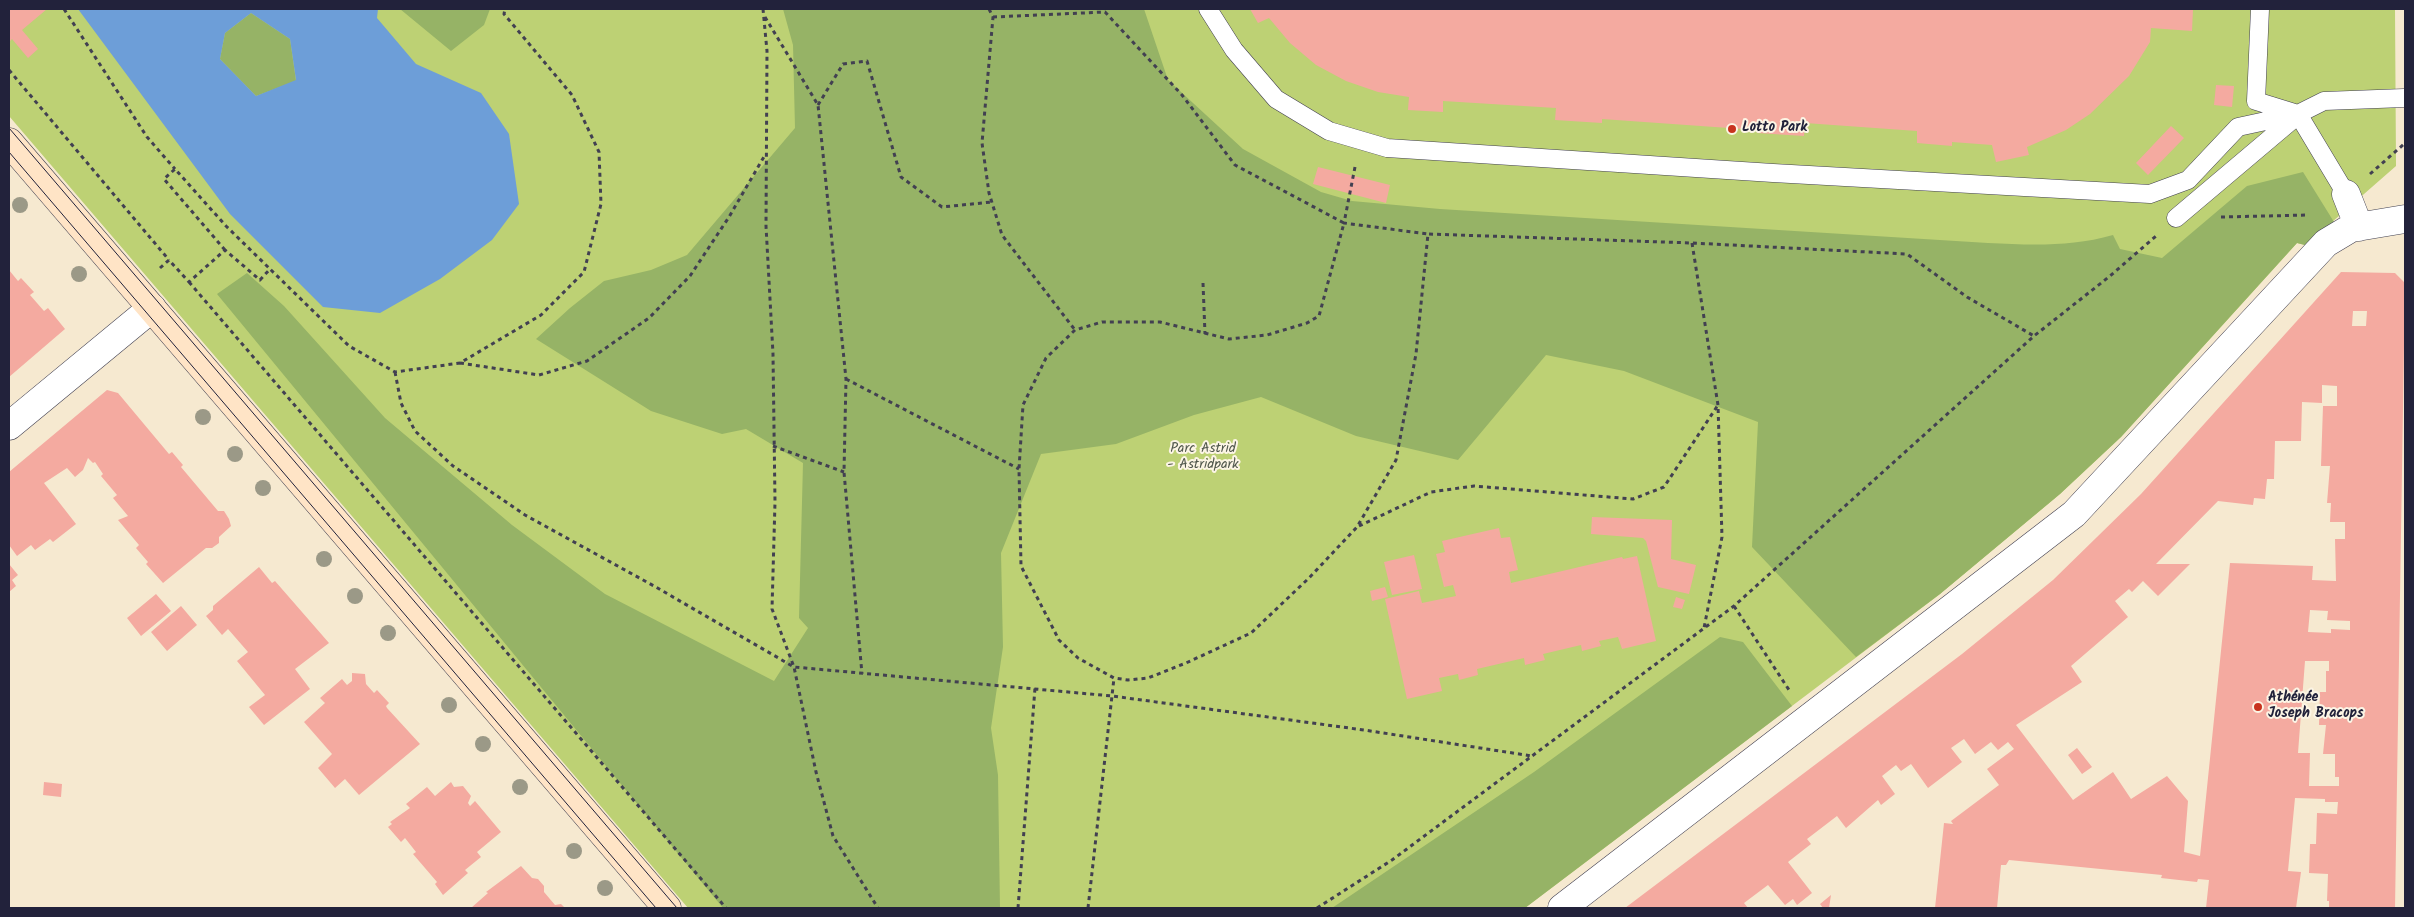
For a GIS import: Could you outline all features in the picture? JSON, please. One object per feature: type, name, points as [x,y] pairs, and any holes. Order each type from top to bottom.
[{"type":"street","points":[[9,142],[667,908]]},
{"type":"street","points":[[1562,908],[2074,514],[2326,243],[2351,228],[2353,211],[2405,219]]},
{"type":"street","points":[[9,426],[152,308]]},
{"type":"lane","points":[[1208,9],[1234,50],[1276,99],[1329,131],[1387,148],[1773,173],[2150,194],[2188,180],[2238,127],[2298,114]]},
{"type":"lane","points":[[2260,9],[2256,101],[2298,114],[2353,211]]},
{"type":"lane","points":[[2176,218],[2298,114],[2324,101],[2404,98]]},
{"type":"path","points":[[64,9],[147,137],[226,226],[349,346],[395,372],[460,363],[539,375],[587,361],[649,318],[690,276],[729,217],[765,154]]},
{"type":"path","points":[[460,363],[541,315],[584,272],[601,204],[599,152],[572,95],[504,14],[505,9]]},
{"type":"path","points":[[762,9],[767,51],[766,226],[774,354],[773,446],[775,502],[772,609],[794,667],[816,772],[833,836],[878,908]]},
{"type":"path","points":[[989,9],[993,17],[982,143],[992,202],[1002,235],[1075,330]]},
{"type":"path","points":[[993,17],[1105,12],[1182,95],[1235,165],[1344,223],[1428,234],[1692,243],[1907,254],[1967,297],[2034,336]]},
{"type":"path","points":[[764,16],[818,105],[846,379],[844,472],[862,674]]},
{"type":"path","points":[[818,105],[843,64],[867,62],[901,177],[942,207],[992,202]]},
{"type":"path","points":[[9,70],[169,260],[726,908]]},
{"type":"path","points":[[1360,140],[1344,223],[1319,316],[1306,323],[1268,335],[1230,339],[1160,322],[1102,322],[1075,330],[1046,358],[1023,405],[1019,469],[1021,566],[1059,640],[1078,658],[1114,678],[1128,680],[1148,678],[1251,633],[1309,578],[1357,526],[1396,460],[1416,354],[1428,234]]},
{"type":"path","points":[[1317,908],[1392,860],[1734,606],[2034,336],[2110,276],[2176,218],[2353,211],[2404,144]]},
{"type":"path","points":[[175,169],[164,179],[225,250],[260,280],[270,269]]},
{"type":"path","points":[[1692,243],[1718,404],[1722,537],[1704,628]]},
{"type":"path","points":[[189,282],[225,250]]},
{"type":"path","points":[[155,272],[169,260]]},
{"type":"path","points":[[1203,283],[1205,334]]},
{"type":"path","points":[[395,372],[401,402],[415,431],[454,466],[525,515],[654,586],[794,667],[1112,696],[1364,730],[1533,756]]},
{"type":"path","points":[[846,379],[1019,469]]},
{"type":"path","points":[[1357,526],[1431,492],[1474,486],[1633,499],[1664,487],[1718,404]]},
{"type":"path","points":[[773,446],[844,472]]},
{"type":"path","points":[[1734,606],[1792,694]]},
{"type":"path","points":[[1088,908],[1114,678]]},
{"type":"path","points":[[1018,908],[1035,688]]},
{"type":"green space","name":"Parc Astrid - Astridpark","points":[[9,9],[2395,9],[2396,166],[2324,229],[2309,246],[2297,243],[2121,437],[2060,494],[1940,594],[1525,908],[688,908],[9,116]]},
{"type":"green space","points":[[400,9],[490,9],[484,25],[451,51]]},
{"type":"green space","points":[[783,9],[1144,9],[1168,80],[1243,149],[1321,192],[1352,201],[1440,209],[2004,244],[2035,245],[2082,242],[2113,235],[2120,249],[2162,258],[2247,186],[2303,172],[2334,222],[2309,246],[2297,243],[2121,437],[2060,494],[1940,594],[1856,657],[1752,547],[1758,422],[1624,371],[1546,355],[1458,460],[1356,436],[1261,397],[1194,415],[1116,444],[1041,454],[1001,553],[1003,647],[991,728],[998,775],[1000,908],[723,908],[217,294],[247,273],[284,306],[385,418],[512,525],[605,594],[774,681],[808,628],[799,618],[803,463],[746,429],[722,434],[651,411],[536,339],[570,308],[604,281],[651,270],[687,255],[795,128],[793,45]]},
{"type":"green space","points":[[251,13],[290,39],[296,81],[256,96],[220,59],[225,33]]},
{"type":"green space","points":[[1720,637],[1743,642],[1792,706],[1525,908],[1332,908],[1534,772]]},
{"type":"water","points":[[78,9],[378,9],[377,18],[416,64],[481,93],[509,134],[519,204],[492,240],[440,279],[380,313],[323,307],[230,214]],"holes":[[[251,13],[290,39],[296,80],[256,96],[220,59],[225,33]]]},
{"type":"building","points":[[9,9],[47,9],[22,30],[38,49],[28,58],[12,39],[9,42]]},
{"type":"building","points":[[1250,9],[2193,9],[2192,31],[2151,28],[2150,42],[2129,76],[2090,114],[2066,130],[2027,147],[2029,155],[1996,162],[1992,145],[1952,142],[1952,146],[1917,143],[1917,131],[1805,123],[1804,136],[1757,133],[1757,130],[1602,119],[1602,123],[1555,120],[1556,108],[1443,101],[1443,112],[1408,110],[1409,97],[1378,92],[1346,81],[1316,65],[1290,43],[1269,18],[1258,23]]},
{"type":"building","points":[[2216,85],[2234,86],[2232,107],[2214,105]]},
{"type":"building","points":[[2171,126],[2184,138],[2148,175],[2136,163]]},
{"type":"building","points":[[1318,167],[1390,185],[1386,203],[1313,184]]},
{"type":"building","points":[[9,270],[18,281],[21,278],[34,292],[30,295],[44,311],[48,308],[65,329],[9,377]]},
{"type":"building","points":[[2341,272],[2395,273],[2405,283],[2395,908],[2329,908],[2329,901],[2327,901],[2328,874],[2309,873],[2310,844],[2316,844],[2317,813],[2337,814],[2338,802],[2325,802],[2325,799],[2295,798],[2288,871],[2301,872],[2296,908],[2206,908],[2209,880],[2198,879],[2197,882],[2161,878],[2162,875],[2009,860],[2006,865],[2001,865],[1997,908],[1935,908],[1944,823],[1953,824],[1951,821],[1999,785],[1987,769],[2014,749],[2008,742],[1998,750],[1991,742],[1975,754],[1964,739],[1951,748],[1962,762],[1928,788],[1911,764],[1901,771],[1896,765],[1882,776],[1895,794],[1881,805],[1878,800],[1846,828],[1837,816],[1807,839],[1811,844],[1788,862],[1812,893],[1797,905],[1793,899],[1785,905],[1768,885],[1744,903],[1748,908],[1625,908],[1962,654],[2053,580],[2141,494]],"holes":[[[2353,311],[2367,311],[2366,326],[2352,326]],[[2322,385],[2337,386],[2337,406],[2323,406],[2321,466],[2330,466],[2327,503],[2331,503],[2330,522],[2345,522],[2345,539],[2335,539],[2336,581],[2312,580],[2313,566],[2230,563],[2200,856],[2184,852],[2188,801],[2167,776],[2131,799],[2113,772],[2073,800],[2016,725],[2082,682],[2071,666],[2128,617],[2115,601],[2129,589],[2132,592],[2143,581],[2158,596],[2190,564],[2156,564],[2218,501],[2253,505],[2254,498],[2265,499],[2267,479],[2274,479],[2275,441],[2301,441],[2302,402],[2322,403]],[[2310,610],[2328,611],[2327,620],[2350,621],[2350,630],[2331,629],[2331,633],[2308,632]],[[2305,661],[2329,661],[2329,671],[2326,671],[2326,692],[2320,692],[2319,725],[2326,725],[2323,754],[2335,754],[2335,777],[2339,777],[2339,786],[2309,786],[2310,753],[2298,753]]]},
{"type":"building","points":[[107,390],[118,393],[169,454],[172,452],[183,465],[181,467],[218,511],[224,511],[229,519],[231,526],[219,537],[219,543],[212,548],[206,548],[163,583],[146,564],[148,562],[136,548],[139,545],[118,520],[128,516],[113,498],[117,495],[101,476],[103,474],[95,462],[93,463],[88,458],[83,470],[75,477],[67,468],[44,483],[76,524],[53,542],[50,539],[35,550],[31,545],[17,556],[9,545],[9,472]]},
{"type":"building","points":[[1592,517],[1672,520],[1671,559],[1696,565],[1689,594],[1658,587],[1646,541],[1643,538],[1591,534]]},
{"type":"building","points":[[1499,528],[1501,538],[1510,537],[1518,570],[1509,572],[1511,583],[1622,557],[1623,559],[1637,556],[1656,641],[1622,649],[1618,637],[1599,641],[1601,646],[1582,651],[1581,645],[1543,654],[1545,660],[1525,665],[1524,658],[1477,669],[1478,675],[1459,680],[1458,674],[1439,678],[1442,691],[1407,699],[1385,599],[1419,591],[1422,603],[1456,596],[1453,585],[1444,587],[1436,554],[1445,552],[1442,541]]},
{"type":"building","points":[[1414,555],[1422,589],[1392,595],[1384,562]]},
{"type":"building","points":[[9,564],[18,575],[12,580],[16,586],[9,592]]},
{"type":"building","points":[[259,567],[272,583],[275,581],[329,643],[295,669],[310,689],[264,725],[249,707],[265,695],[237,661],[248,652],[228,629],[222,635],[206,616],[213,610],[213,606]]},
{"type":"building","points":[[1385,587],[1388,597],[1372,601],[1370,591]]},
{"type":"building","points":[[156,594],[171,611],[141,636],[127,618]]},
{"type":"building","points":[[1676,597],[1685,600],[1682,609],[1673,607]]},
{"type":"building","points":[[181,606],[197,625],[167,651],[151,632]]},
{"type":"building","points":[[352,673],[365,674],[366,684],[374,693],[377,690],[389,703],[386,706],[387,708],[420,744],[359,795],[345,779],[335,788],[318,768],[332,754],[304,722],[325,703],[320,698],[342,679],[347,685],[352,681]]},
{"type":"building","points":[[2077,748],[2092,767],[2082,774],[2068,755]]},
{"type":"building","points":[[44,782],[62,784],[61,797],[43,795]]},
{"type":"building","points":[[451,782],[454,787],[463,786],[471,796],[468,803],[470,806],[475,801],[501,832],[477,852],[481,857],[465,870],[468,873],[443,895],[435,884],[437,882],[413,854],[416,852],[405,838],[401,842],[388,827],[392,824],[390,822],[410,808],[406,804],[427,787],[435,796]]},
{"type":"building","points":[[521,866],[532,878],[538,879],[544,886],[544,892],[555,905],[561,904],[565,908],[471,908],[488,893],[486,892]]},
{"type":"building","points":[[1831,895],[1829,908],[1823,908],[1820,904]]},
{"type":"tram line","points":[[9,128],[677,908]]},
{"type":"tram line","points":[[9,152],[656,908]]},
{"type":"place","name":"Lotto Park","points":[[1732,129]]},
{"type":"place","name":"Athénée Joseph Bracops","points":[[2258,707]]}]
